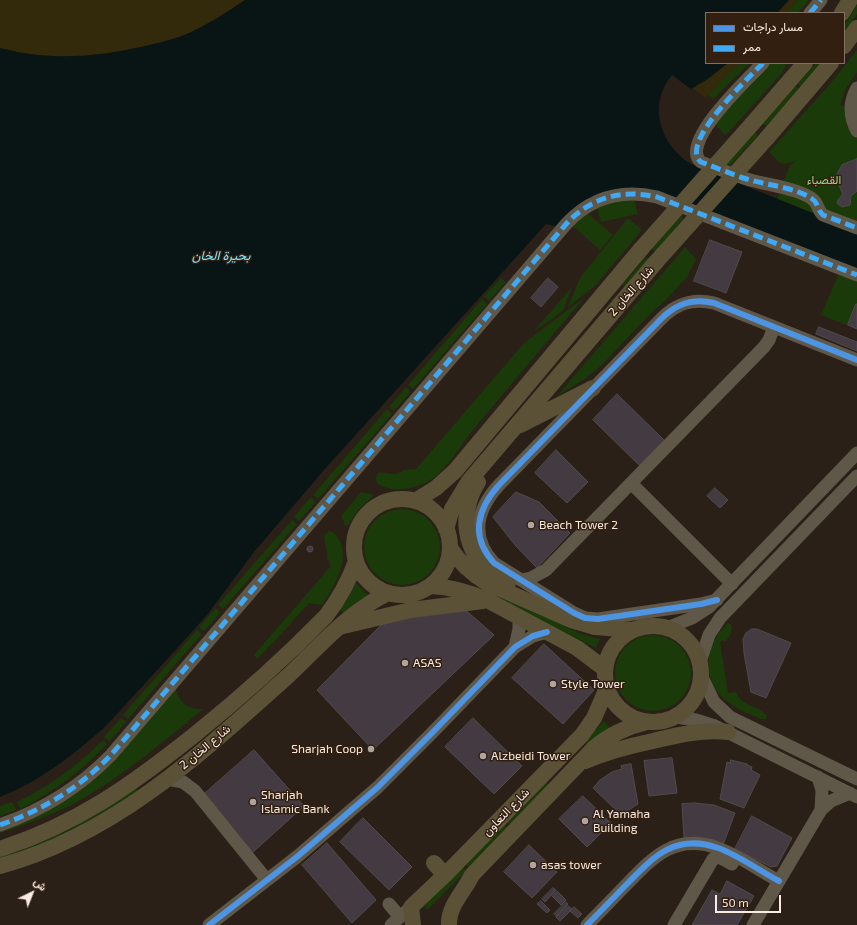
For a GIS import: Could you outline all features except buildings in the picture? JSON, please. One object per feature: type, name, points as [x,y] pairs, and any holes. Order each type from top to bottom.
[{"type":"main road","points":[[843,12],[850,0]]},
{"type":"main road","points":[[845,45],[857,28]]},
{"type":"main road","name":"شارع الخان 2","points":[[415,501],[436,488],[455,471],[641,249],[804,64]]},
{"type":"main road","name":"شارع الخان 2","points":[[446,529],[452,508],[463,490],[513,428],[656,262],[767,138],[830,64]]},
{"type":"main road","points":[[513,428],[593,388]]},
{"type":"main road","points":[[500,444],[468,504],[466,529],[470,545],[478,560],[497,577],[519,590],[541,600],[559,615],[583,624],[607,629],[632,630],[646,626],[667,628],[674,630],[686,638],[694,649],[701,669],[699,691],[692,703],[676,717],[662,722],[647,722],[634,718],[622,711],[613,701],[607,688],[605,669],[606,662],[612,649],[621,638],[632,630]]},
{"type":"main road","points":[[392,500],[415,501],[434,512],[439,517],[446,529],[450,548],[446,566],[440,577],[431,586],[418,593],[403,595],[388,593],[380,590],[368,581],[356,561],[354,546],[360,526],[368,514],[379,505],[392,500]]},
{"type":"main road","points":[[450,548],[462,564],[478,578],[541,600]]},
{"type":"main road","name":"شارع الخان 2","points":[[0,849],[51,830],[108,799],[151,769],[232,704],[282,660],[326,616],[344,590],[356,561]]},
{"type":"main road","points":[[431,586],[454,589],[487,600],[577,648],[605,669]]},
{"type":"main road","name":"شارع الخان 2","points":[[0,866],[47,850],[95,827],[137,802],[201,751],[356,612],[388,593]]},
{"type":"main road","points":[[338,628],[380,616],[411,610],[487,600]]},
{"type":"main road","name":"شارع التعاون","points":[[404,919],[582,735],[594,718],[607,688]]},
{"type":"main road","points":[[201,751],[210,738],[234,716],[235,710],[232,704]]},
{"type":"main road","name":"شارع التعاون","points":[[449,925],[452,907],[463,892],[472,875],[602,741],[612,734],[634,725],[647,722]]},
{"type":"main road","points":[[580,764],[619,749],[682,734],[710,730],[728,732]]},
{"type":"main road","points":[[434,863],[445,875]]},
{"type":"street","points":[[811,12],[821,0]]},
{"type":"street","points":[[762,64],[721,107],[706,128],[697,148],[696,153],[698,159],[701,162],[748,180],[806,195],[816,202],[823,215],[857,228]]},
{"type":"street","points":[[857,88],[853,95],[851,107],[852,120],[857,131]]},
{"type":"street","points":[[0,825],[28,814],[56,800],[91,775],[111,755],[567,223],[586,206],[602,199],[618,195],[641,194],[657,197],[857,275]]},
{"type":"street","points":[[716,600],[604,618],[591,619],[579,616],[541,600],[520,580],[494,563],[488,556],[480,541],[479,532],[481,514],[488,499],[499,485],[669,311],[686,302],[705,301],[714,303],[857,360]]},
{"type":"street","points":[[520,580],[531,578],[546,570],[764,347],[770,340],[774,327]]},
{"type":"street","points":[[667,628],[701,613],[716,600],[857,453]]},
{"type":"street","points":[[857,476],[720,618],[709,635],[701,669],[707,689],[714,702],[730,717],[857,780]]},
{"type":"street","points":[[631,483],[732,584]]},
{"type":"street","points":[[466,520],[483,498],[499,485]]},
{"type":"street","points":[[541,600],[542,579],[546,570]]},
{"type":"street","points":[[515,646],[519,629],[519,617]]},
{"type":"street","points":[[214,923],[324,835],[378,787],[515,646],[533,636],[547,632]]},
{"type":"street","points":[[676,717],[706,723],[728,732],[854,795]]},
{"type":"street","points":[[818,777],[822,790],[821,810]]},
{"type":"street","points":[[167,779],[184,782],[196,791],[267,880]]},
{"type":"street","points":[[754,925],[821,810],[837,797],[854,795]]},
{"type":"street","points":[[588,925],[652,859],[669,848],[679,845],[699,843],[719,848],[777,885]]},
{"type":"street","points":[[674,925],[711,861],[716,857],[722,858],[777,885]]},
{"type":"street","points":[[389,904],[404,919]]},
{"type":"green space","points":[[798,0],[809,0],[799,12],[787,12]]},
{"type":"green space","points":[[857,5],[857,14],[845,32],[845,24]]},
{"type":"green space","name":"القصباء","points":[[857,50],[857,72],[845,90],[840,106],[845,105],[857,139],[857,231],[777,199],[789,167],[796,160],[783,164],[769,152],[830,84]]},
{"type":"green space","points":[[739,64],[749,64],[713,99],[708,95]]},
{"type":"green space","points":[[769,64],[786,64],[782,73],[726,135],[715,125],[732,102]]},
{"type":"green space","points":[[815,64],[821,64],[801,87],[798,84]]},
{"type":"green space","points":[[796,86],[799,89],[766,126],[762,123]]},
{"type":"green space","points":[[755,132],[758,135],[729,167],[724,167]]},
{"type":"green space","points":[[633,197],[638,214],[601,222],[596,204]]},
{"type":"green space","points":[[584,210],[613,235],[600,250],[572,225]]},
{"type":"green space","points":[[681,216],[684,218],[655,252],[652,249]]},
{"type":"green space","points":[[627,219],[642,230],[594,287],[568,307],[580,278]]},
{"type":"green space","points":[[685,247],[696,259],[687,277],[602,365],[586,378],[557,396]]},
{"type":"green space","points":[[646,257],[649,259],[625,287],[622,285]]},
{"type":"green space","points":[[842,266],[857,272],[857,329],[821,315]]},
{"type":"green space","points":[[501,278],[506,282],[489,301],[484,296]]},
{"type":"green space","points":[[572,287],[563,311],[533,332]]},
{"type":"green space","points":[[585,297],[468,436],[444,469],[432,479],[413,488],[391,489],[378,484],[376,479],[377,474],[380,472],[397,474],[404,470],[416,469],[524,343]]},
{"type":"green space","points":[[482,299],[487,304],[413,389],[408,385]]},
{"type":"green space","points":[[406,387],[411,392],[394,411],[389,407]]},
{"type":"green space","points":[[387,409],[392,414],[318,499],[313,495]]},
{"type":"green space","points":[[361,492],[374,495],[359,509],[346,526],[341,516]]},
{"type":"green space","points":[[311,497],[316,502],[299,521],[294,517]]},
{"type":"green space","points":[[394,509],[410,509],[423,515],[434,526],[440,539],[438,562],[423,579],[410,585],[394,585],[381,579],[366,562],[364,555],[364,539],[370,526],[387,511]]},
{"type":"green space","points":[[292,520],[297,524],[223,609],[218,605]]},
{"type":"green space","points":[[329,531],[337,536],[342,549],[343,558],[335,583],[322,605],[309,603],[257,659],[254,655],[330,567],[324,540],[325,534]]},
{"type":"green space","points":[[356,583],[368,595],[343,613],[340,610]]},
{"type":"green space","points":[[506,597],[581,634],[600,639],[596,648],[503,601]]},
{"type":"green space","points":[[216,608],[220,613],[204,631],[199,627]]},
{"type":"green space","points":[[729,623],[732,626],[731,634],[725,642],[722,640],[720,642],[728,693],[736,692],[742,701],[764,712],[767,716],[766,719],[761,719],[732,705],[719,694],[709,674],[708,664],[710,653],[719,633]]},
{"type":"green space","points":[[197,630],[202,634],[128,719],[123,715]]},
{"type":"green space","points":[[646,635],[660,635],[674,641],[685,652],[691,666],[691,680],[688,688],[680,700],[674,705],[660,711],[646,711],[632,705],[621,694],[615,680],[615,666],[621,652],[632,641]]},
{"type":"green space","points":[[176,688],[182,702],[189,707],[203,709],[131,767],[84,798],[54,813],[0,833],[0,827],[59,803]]},
{"type":"green space","points":[[121,718],[126,722],[109,742],[104,737]]},
{"type":"green space","points":[[604,721],[611,729],[589,746],[585,742]]},
{"type":"green space","points":[[103,740],[107,744],[88,763],[55,788],[20,809],[17,802],[63,775]]},
{"type":"green space","points":[[546,782],[550,786],[512,826],[508,822]]},
{"type":"green space","points":[[136,788],[139,793],[78,830],[0,861],[0,856],[56,836],[77,826]]},
{"type":"green space","points":[[12,802],[16,810],[0,816],[0,806]]},
{"type":"green space","points":[[505,825],[509,828],[469,868],[465,864]]},
{"type":"green space","points":[[463,867],[466,871],[427,910],[424,906]]},
{"type":"sand","points":[[0,0],[245,0],[204,26],[176,38],[102,54],[85,56],[51,56],[17,52],[0,48]]},
{"type":"sand","points":[[789,0],[798,0],[787,12],[778,12]]},
{"type":"sand","points":[[727,64],[739,64],[705,98],[693,88],[711,77]]},
{"type":"water","name":"بحيرة الخان","points":[[245,0],[789,0],[778,12],[705,12],[705,64],[727,64],[706,80],[691,89],[672,75],[664,87],[660,99],[660,124],[671,146],[680,156],[691,164],[857,231],[857,272],[626,191],[558,227],[546,224],[324,470],[254,552],[207,615],[105,727],[58,765],[35,780],[0,797],[0,48],[17,52],[51,56],[85,56],[102,54],[136,48],[176,38],[211,22]]},
{"type":"marked path","points":[[811,12],[821,0]]},
{"type":"marked path","points":[[762,64],[732,95],[707,126],[699,140],[697,153],[701,162],[731,174],[798,192],[814,200],[823,215],[857,228]]},
{"type":"marked path","points":[[0,825],[16,819],[60,797],[86,778],[111,755],[567,223],[587,207],[597,201],[620,195],[632,194],[657,197],[857,275]]},
{"type":"cycle path","points":[[717,600],[701,604],[598,619],[585,618],[574,613],[494,563],[486,553],[479,533],[481,513],[491,494],[499,485],[662,318],[680,305],[699,301],[714,303],[857,360]]},
{"type":"cycle path","points":[[209,925],[298,856],[378,787],[515,647],[533,636],[547,632]]},
{"type":"cycle path","points":[[587,925],[647,864],[657,856],[678,845],[690,843],[703,844],[718,848],[741,859],[779,881]]},
{"type":"place","name":"Beach Tower 2","points":[[531,525]]},
{"type":"place","name":"ASAS","points":[[405,663]]},
{"type":"place","name":"Style Tower","points":[[553,684]]},
{"type":"place","name":"Sharjah Coop","points":[[371,749]]},
{"type":"place","name":"Alzbeidi Tower","points":[[483,756]]},
{"type":"place","name":"Sharjah Islamic Bank","points":[[253,802]]},
{"type":"place","name":"Al Yamaha Building","points":[[585,821]]},
{"type":"place","name":"asas tower","points":[[533,865]]}]
